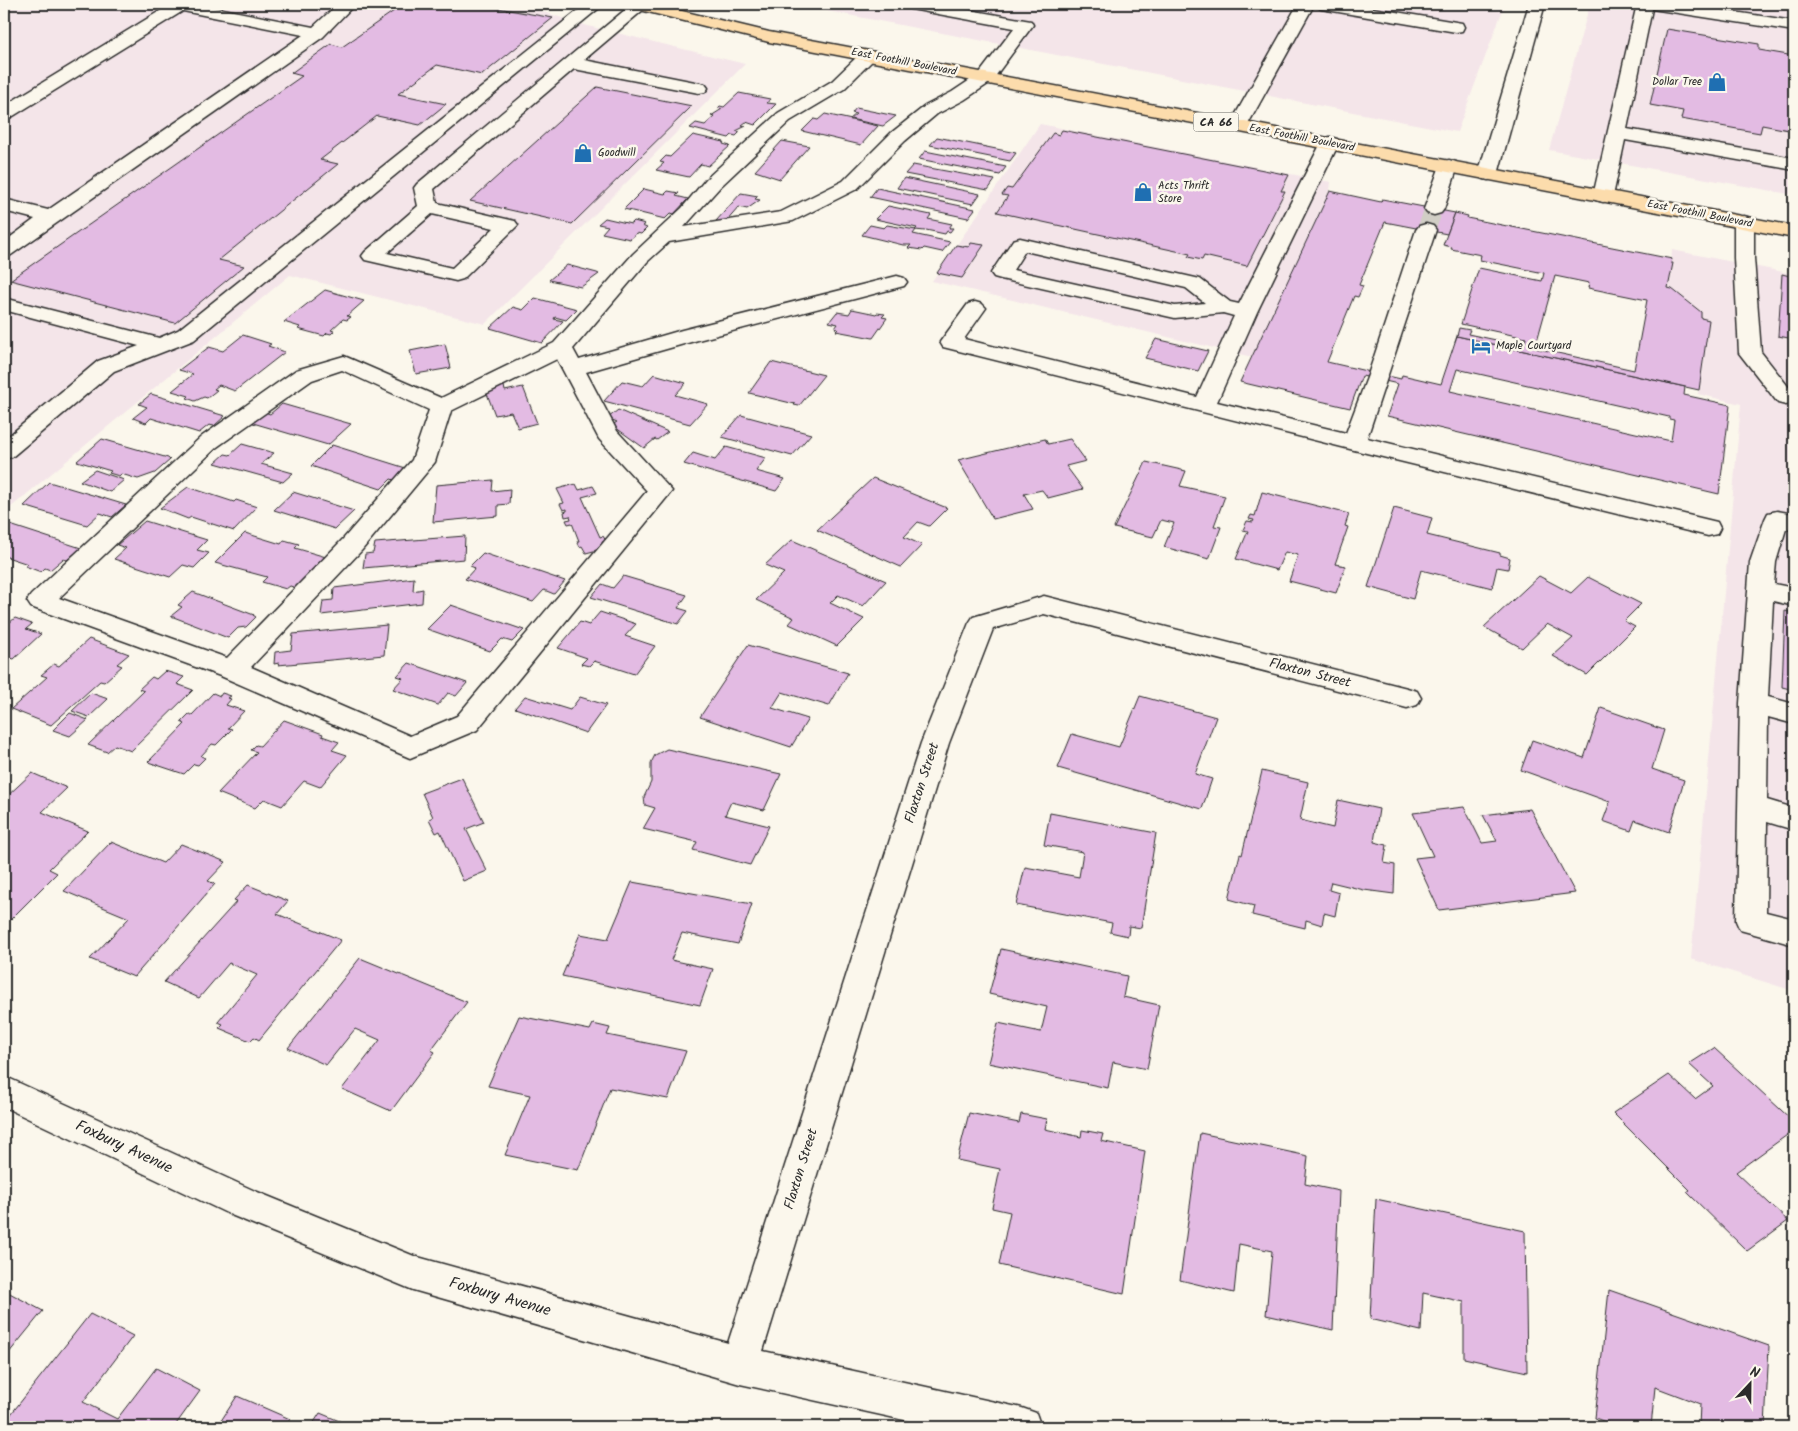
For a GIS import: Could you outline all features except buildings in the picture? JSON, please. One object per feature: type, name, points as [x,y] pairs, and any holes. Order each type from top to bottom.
[{"type":"main road","name":"East Foothill Boulevard","points":[[639,4],[769,37],[1794,232]]},
{"type":"street","points":[[4,114],[178,4],[317,33]]},
{"type":"street","points":[[4,251],[317,33],[347,4]]},
{"type":"street","points":[[4,452],[106,366],[186,335],[596,4]]},
{"type":"street","points":[[428,207],[424,188],[639,4]]},
{"type":"street","points":[[662,237],[786,217],[850,186],[898,137],[931,110],[958,96],[984,78],[1025,25],[912,4]]},
{"type":"street","points":[[1238,126],[1306,4]]},
{"type":"street","points":[[1321,4],[1456,27]]},
{"type":"street","points":[[1488,174],[1537,4]]},
{"type":"street","points":[[1603,196],[1645,4]]},
{"type":"street","points":[[1650,4],[1794,26]]},
{"type":"street","points":[[567,358],[640,258],[688,212],[713,183],[784,117],[838,85],[868,56]]},
{"type":"street","points":[[570,63],[699,88]]},
{"type":"street","points":[[1617,133],[1794,164]]},
{"type":"street","points":[[1204,406],[1246,312],[1330,144]]},
{"type":"street","points":[[1434,209],[1449,166]]},
{"type":"street","points":[[4,205],[51,217]]},
{"type":"street","points":[[428,207],[508,225],[456,276],[372,256],[428,207]]},
{"type":"street","points":[[1744,222],[1744,258],[1750,353],[1786,398]]},
{"type":"street","points":[[1354,443],[1426,230]]},
{"type":"street","points":[[1223,307],[1193,283],[1020,244],[1001,273],[1176,312],[1223,307],[1246,312]]},
{"type":"street","points":[[567,358],[607,434],[660,491],[467,723],[410,748],[232,670],[40,602],[209,442],[304,375],[344,363],[441,408],[567,358],[690,335],[897,282]]},
{"type":"street","points":[[4,304],[162,345]]},
{"type":"street","points":[[975,308],[951,342],[1354,443],[1708,528]]},
{"type":"street","points":[[232,670],[354,544],[423,462],[441,408]]},
{"type":"street","points":[[1794,522],[1777,519],[1763,562],[1754,703],[1751,921],[1794,932]]},
{"type":"street","points":[[1762,590],[1794,597]]},
{"type":"street","name":"Flaxton Street","points":[[740,1365],[935,743],[982,623],[1044,605],[1407,698]]},
{"type":"street","points":[[1754,703],[1794,714]]},
{"type":"street","points":[[1753,807],[1794,819]]},
{"type":"street","name":"Foxbury Avenue","points":[[4,1090],[243,1203],[414,1272],[740,1365],[1022,1427]]},
{"type":"shaded area","points":[[4,4],[518,4],[588,26],[745,64],[485,324],[290,275],[4,513]]},
{"type":"shaded area","points":[[791,4],[1505,4],[1457,132]]},
{"type":"shaded area","points":[[1590,4],[1781,4],[1794,6],[1794,195],[1549,150]]},
{"type":"shaded area","points":[[1040,124],[1331,182],[1330,191],[1252,357],[932,281]]},
{"type":"shaded area","points":[[1672,250],[1794,274],[1794,991],[1691,959],[1741,404],[1698,394],[1709,320],[1701,318],[1701,312],[1672,289],[1668,288],[1673,263],[1671,263]]},
{"type":"tunnel","points":[[1426,230],[1434,209]]},
{"type":"place","name":"Dollar Tree","points":[[1717,82]]},
{"type":"place","name":"Goodwill","points":[[583,153]]},
{"type":"place","name":"Acts Thrift Store","points":[[1143,192]]},
{"type":"place","name":"Maple Courtyard","points":[[1481,346]]}]
